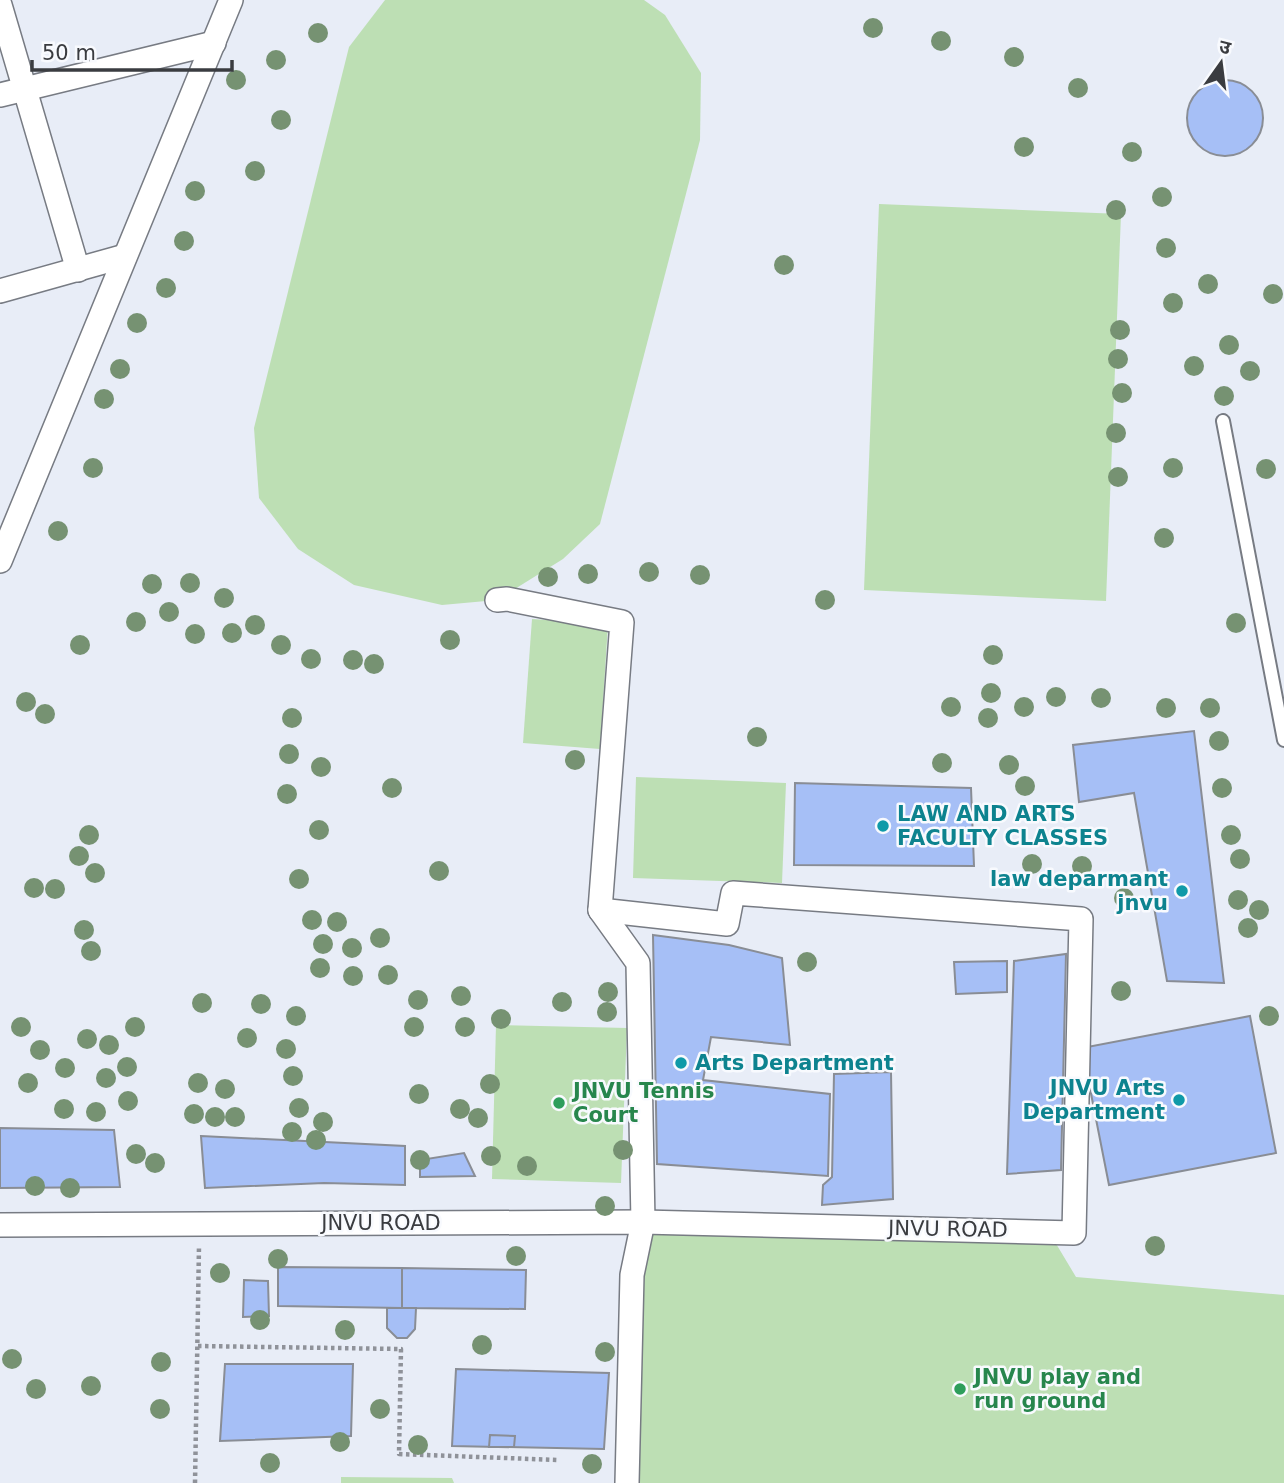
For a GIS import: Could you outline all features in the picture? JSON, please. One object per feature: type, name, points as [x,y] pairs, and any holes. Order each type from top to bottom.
[{"type":"street","points":[[0,561],[231,0]]},
{"type":"street","points":[[0,5],[78,270]]},
{"type":"street","points":[[0,95],[24,87],[214,43]]},
{"type":"street","points":[[0,291],[125,257]]},
{"type":"street","points":[[497,600],[507,599],[622,622],[600,910],[638,963],[643,1222],[632,1275],[627,1483]]},
{"type":"street","name":"JNVU ROAD","points":[[0,1225],[643,1222],[1074,1233],[1080,919],[733,893],[727,924],[600,910]]},
{"type":"lane","points":[[1223,421],[1284,740]]},
{"type":"path","points":[[195,1483],[200,1224]]},
{"type":"path","points":[[198,1346],[401,1349],[399,1454],[558,1460]]},
{"type":"green space","points":[[385,0],[644,0],[665,15],[701,73],[700,140],[600,524],[563,559],[497,600],[442,605],[354,585],[298,549],[259,498],[254,428],[349,47]]},
{"type":"green space","points":[[879,204],[1121,214],[1106,601],[864,590]]},
{"type":"green space","points":[[532,619],[608,624],[600,749],[523,743]]},
{"type":"green space","points":[[636,777],[786,783],[782,883],[633,878]]},
{"type":"green space","name":"JNVU Tennis Court","points":[[496,1025],[627,1028],[621,1183],[492,1179]]},
{"type":"green space","name":"JNVU play and run ground","points":[[643,1222],[1049,1232],[1076,1277],[1284,1295],[1284,1483],[633,1483]]},
{"type":"green space","points":[[341,1477],[452,1478],[454,1483],[341,1483]]},
{"type":"building","points":[[1218,80],[1232,80],[1246,86],[1257,97],[1263,118],[1260,133],[1252,145],[1232,156],[1218,156],[1204,150],[1193,139],[1187,125],[1187,111],[1193,97],[1204,86]]},
{"type":"building","name":"law deparmant jnvu","points":[[1194,731],[1224,983],[1167,981],[1134,793],[1079,802],[1073,745]]},
{"type":"building","name":"LAW AND ARTS FACULTY CLASSES","points":[[795,783],[971,788],[974,866],[794,865]]},
{"type":"building","name":"Arts Department","points":[[653,935],[729,945],[782,958],[790,1045],[711,1037],[703,1080],[830,1094],[828,1176],[657,1164]]},
{"type":"building","points":[[1066,954],[1061,1170],[1007,1174],[1014,961]]},
{"type":"building","points":[[1007,961],[1007,992],[956,994],[954,962]]},
{"type":"building","name":"JNVU Arts Department","points":[[1250,1016],[1276,1153],[1109,1185],[1082,1048]]},
{"type":"building","name":"Arts Department","points":[[891,1072],[893,1199],[822,1205],[823,1185],[832,1177],[834,1074]]},
{"type":"building","points":[[0,1128],[114,1130],[120,1187],[0,1188]]},
{"type":"building","points":[[201,1136],[405,1146],[405,1185],[324,1183],[205,1188]]},
{"type":"building","points":[[464,1153],[475,1176],[420,1177],[420,1160]]},
{"type":"building","points":[[278,1267],[402,1268],[402,1308],[278,1306]]},
{"type":"building","points":[[402,1268],[526,1270],[525,1309],[402,1308]]},
{"type":"building","points":[[244,1280],[268,1281],[269,1316],[243,1317]]},
{"type":"building","points":[[387,1308],[416,1308],[415,1329],[407,1338],[397,1338],[387,1328]]},
{"type":"building","points":[[225,1364],[353,1364],[351,1436],[220,1441]]},
{"type":"building","points":[[456,1369],[609,1373],[604,1449],[452,1446]]},
{"type":"building","points":[[490,1435],[515,1436],[514,1447],[489,1447]]},
{"type":"place","name":"LAW AND ARTS FACULTY CLASSES","points":[[883,826]]},
{"type":"place","name":"law deparmant jnvu","points":[[1182,891]]},
{"type":"place","name":"Arts Department","points":[[681,1063]]},
{"type":"place","name":"JNVU Arts Department","points":[[1179,1100]]},
{"type":"place","name":"JNVU Tennis Court","points":[[559,1103]]},
{"type":"place","name":"JNVU play and run ground","points":[[960,1389]]}]
